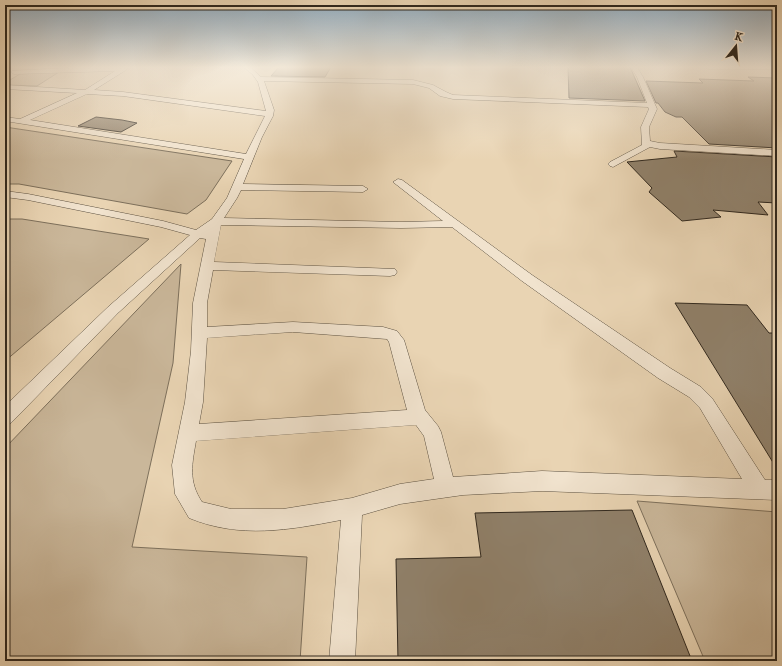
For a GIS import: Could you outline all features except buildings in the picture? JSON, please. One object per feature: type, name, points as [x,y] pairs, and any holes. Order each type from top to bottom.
[{"type":"street","points":[[22,121],[73,98]]},
{"type":"street","points":[[153,98],[269,114]]},
{"type":"street","points":[[266,98],[268,102],[269,114],[232,198],[215,229],[200,303],[194,402],[182,465],[185,494],[196,510],[231,520],[283,520],[352,508],[400,494],[446,488],[542,481],[769,490]]},
{"type":"street","points":[[499,98],[652,105]]},
{"type":"street","points":[[613,164],[646,146],[645,127],[653,109],[649,98]]},
{"type":"street","points":[[5,119],[249,157]]},
{"type":"street","points":[[646,143],[660,146],[777,153]]},
{"type":"street","points":[[398,182],[527,278],[664,373],[695,392],[706,403],[769,490]]},
{"type":"street","points":[[237,187],[363,189]]},
{"type":"street","points":[[5,194],[28,197],[163,224],[197,235]]},
{"type":"street","points":[[5,418],[113,310],[197,235],[215,229],[454,224]]},
{"type":"street","points":[[207,266],[390,272]]},
{"type":"street","points":[[199,333],[293,327],[388,333],[396,340],[417,413],[432,432],[440,459],[446,488]]},
{"type":"street","points":[[188,433],[420,417]]},
{"type":"street","points":[[342,661],[352,508]]},
{"type":"shaded area","points":[[5,127],[232,161],[206,200],[187,214],[19,184],[5,184]]},
{"type":"shaded area","points":[[5,219],[22,219],[149,239],[5,361]]},
{"type":"shaded area","points":[[181,264],[173,363],[132,547],[307,557],[300,661],[5,661],[5,448]]},
{"type":"shaded area","points":[[637,501],[777,512],[777,661],[705,661]]}]
